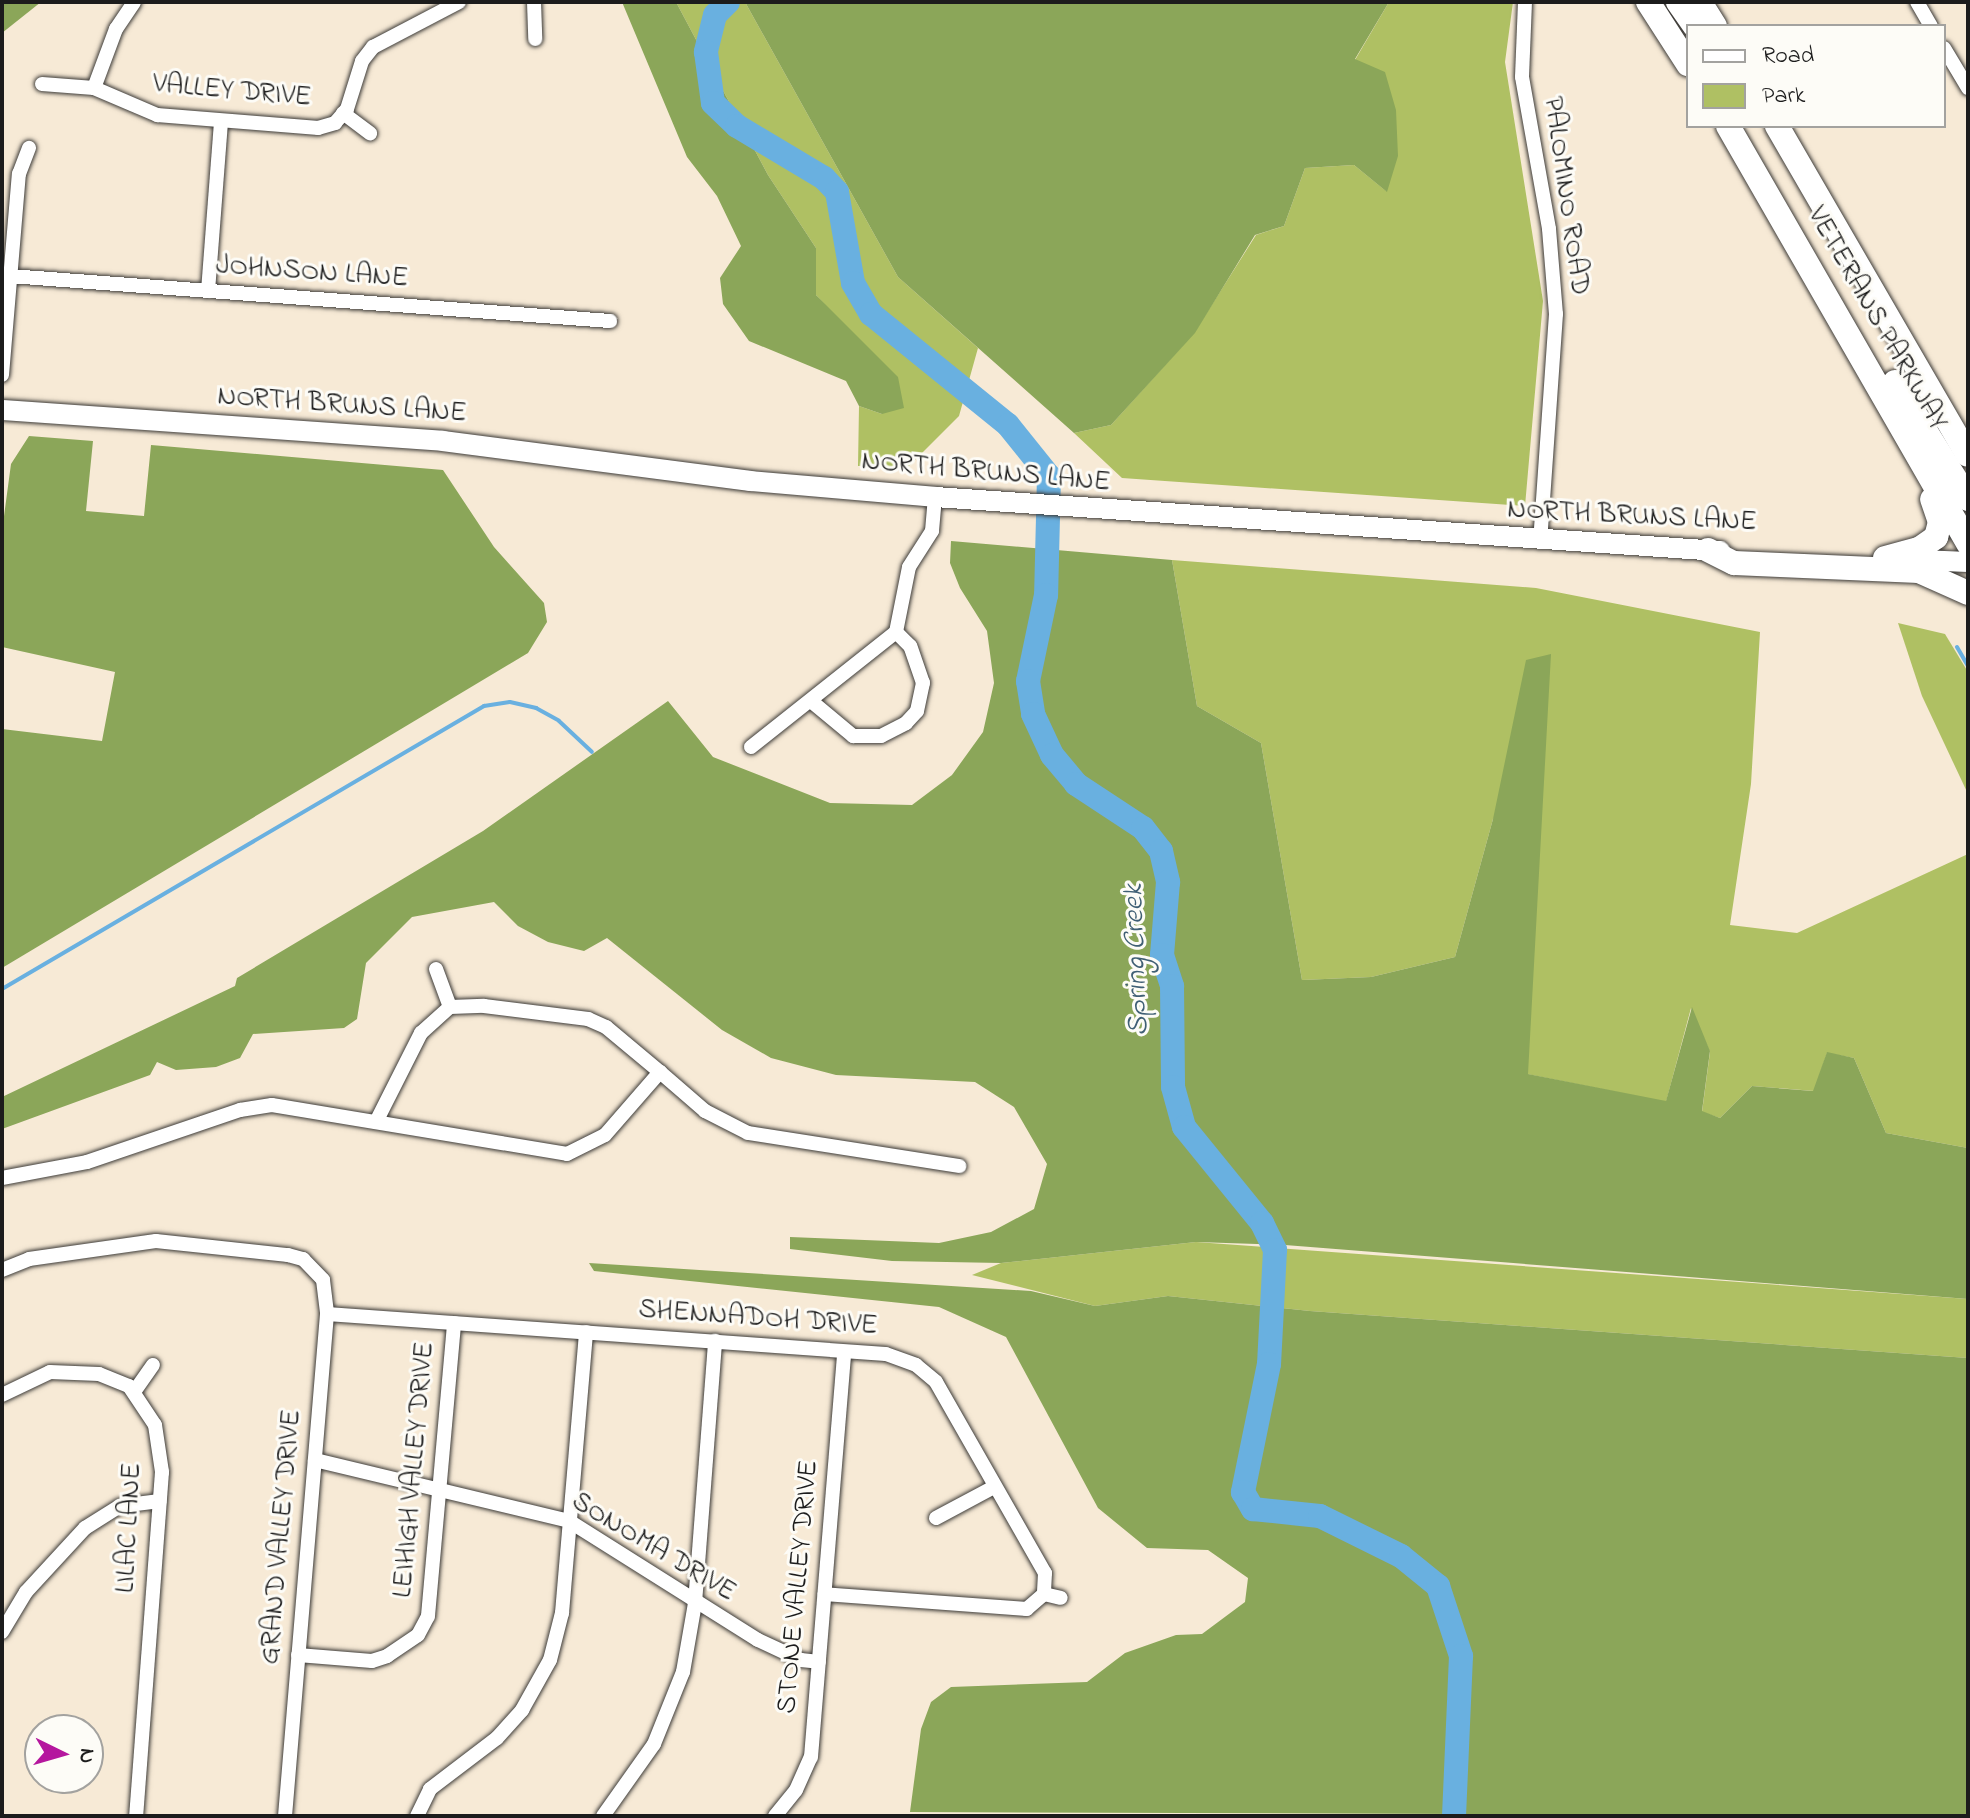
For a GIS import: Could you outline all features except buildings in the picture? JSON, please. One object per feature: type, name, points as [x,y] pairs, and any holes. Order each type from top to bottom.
[{"type":"highway","points":[[1648,2],[1686,61]]},
{"type":"highway","points":[[1678,2],[1694,24]]},
{"type":"highway","points":[[1700,2],[1714,24]]},
{"type":"highway","name":"VETERANS PARKWAY","points":[[1729,128],[1838,311],[1968,544]]},
{"type":"highway","points":[[1770,128],[1810,179]]},
{"type":"highway","name":"VETERANS PARKWAY","points":[[1778,128],[1968,455]]},
{"type":"highway","points":[[1820,280],[1862,331],[1968,499]]},
{"type":"highway","points":[[1838,311],[1865,380],[1940,522],[1929,544],[1885,558]]},
{"type":"highway","points":[[1708,550],[1734,563],[1919,571],[1968,593]]},
{"type":"main road","name":"NORTH BRUNS LANE","points":[[2,410],[443,441],[724,478],[1105,511],[1708,550],[1968,562]]},
{"type":"street","points":[[94,88],[116,29],[134,2]]},
{"type":"street","name":"VALLEY DRIVE","points":[[42,84],[94,88],[157,115],[318,128],[335,123],[343,113],[362,61],[373,47],[459,2]]},
{"type":"street","points":[[534,2],[535,39]]},
{"type":"street","name":"PALOMINO ROAD","points":[[1525,2],[1522,77],[1549,229],[1556,314],[1540,540]]},
{"type":"street","points":[[1917,2],[1930,24]]},
{"type":"street","points":[[1946,50],[1964,72],[1968,88]]},
{"type":"street","points":[[343,113],[370,133]]},
{"type":"street","points":[[208,291],[221,121]]},
{"type":"street","points":[[2,375],[10,276],[9,202],[29,148]]},
{"type":"street","name":"JOHNSON LANE","points":[[10,276],[610,321]]},
{"type":"street","points":[[751,747],[896,632],[909,567],[932,531],[935,497]]},
{"type":"street","points":[[811,701],[839,730],[853,736],[881,736],[906,723],[917,711],[923,683],[910,646],[896,632]]},
{"type":"street","points":[[436,969],[450,1007]]},
{"type":"street","points":[[376,1122],[421,1033],[450,1007],[484,1006],[588,1019],[606,1027],[705,1111],[748,1133],[959,1166]]},
{"type":"street","points":[[2,1178],[87,1162],[258,1106],[296,1106],[567,1154],[605,1135],[660,1072]]},
{"type":"street","name":"GRAND VALLEY DRIVE","points":[[2,1270],[29,1259],[156,1241],[288,1255],[312,1266],[323,1280],[327,1314],[285,1816]]},
{"type":"street","name":"SHENNADOH DRIVE","points":[[327,1314],[902,1357],[922,1368],[936,1382],[1045,1573],[1044,1594]]},
{"type":"street","name":"LEIHIGH VALLEY DRIVE","points":[[298,1655],[372,1661],[418,1635],[433,1596],[454,1323]]},
{"type":"street","points":[[417,1816],[430,1789],[497,1738],[540,1683],[562,1613],[586,1332]]},
{"type":"street","points":[[603,1816],[633,1780],[672,1707],[695,1603],[715,1341]]},
{"type":"street","name":"STONE VALLEY DRIVE","points":[[775,1816],[796,1790],[811,1757],[844,1352]]},
{"type":"street","points":[[2,1395],[35,1375],[70,1371],[99,1374],[134,1392],[153,1365]]},
{"type":"street","name":"LILAC LANE","points":[[134,1392],[155,1425],[160,1501],[136,1816]]},
{"type":"street","name":"SONOMA DRIVE","points":[[315,1460],[569,1521],[758,1640],[801,1660],[819,1662]]},
{"type":"street","points":[[936,1518],[994,1487]]},
{"type":"street","points":[[2,1632],[26,1592],[85,1528],[120,1506],[160,1501]]},
{"type":"street","points":[[825,1594],[1027,1609],[1044,1594],[1061,1598]]},
{"type":"green space","points":[[2,2],[41,2],[2,33]]},
{"type":"green space","points":[[622,2],[676,2],[768,175],[816,248],[816,295],[898,377],[904,408],[882,414],[859,406],[846,381],[749,341],[723,304],[720,278],[741,246],[717,196],[687,157]]},
{"type":"green space","points":[[676,2],[745,2],[898,277],[978,348],[959,416],[908,467],[858,466],[859,406],[882,414],[852,334],[816,295],[816,248],[768,175]]},
{"type":"green space","points":[[745,2],[1389,2],[1355,59],[1385,72],[1396,110],[1398,156],[1387,192],[1354,165],[1305,168],[1284,226],[1255,235],[1195,333],[1111,425],[1074,433],[898,277]]},
{"type":"green space","points":[[1389,2],[1513,2],[1505,62],[1543,301],[1525,506],[1122,478],[1074,433],[1111,425],[1194,333],[1256,235],[1284,226],[1305,168],[1354,165],[1386,191],[1355,60]]},
{"type":"green space","points":[[29,436],[93,441],[86,511],[144,516],[151,445],[443,470],[494,547],[544,603],[547,622],[528,653],[2,968],[2,729],[102,741],[115,672],[2,647],[2,531],[11,464]]},
{"type":"green space","points":[[951,541],[1172,560],[1197,706],[1261,743],[1302,980],[1371,977],[1455,957],[1493,819],[1526,660],[1551,654],[1528,1074],[1666,1101],[1692,1007],[1710,1051],[1702,1111],[1720,1118],[1752,1086],[1813,1091],[1827,1052],[1854,1058],[1886,1133],[1968,1148],[1968,1299],[1285,1245],[1196,1242],[1001,1263],[892,1261],[790,1249],[790,1237],[939,1243],[991,1232],[1034,1209],[1047,1164],[1014,1107],[975,1082],[836,1075],[771,1058],[722,1030],[607,938],[584,951],[548,942],[518,926],[494,902],[412,917],[366,963],[357,1019],[344,1028],[253,1034],[240,1058],[216,1067],[176,1070],[157,1062],[150,1075],[2,1129],[2,1097],[235,986],[237,978],[483,831],[668,701],[713,757],[830,803],[912,805],[952,775],[983,732],[994,683],[987,631],[960,588],[950,563]]},
{"type":"green space","points":[[1172,560],[1536,588],[1760,632],[1751,784],[1730,925],[1797,933],[1968,854],[1968,1148],[1886,1133],[1854,1058],[1827,1053],[1814,1091],[1752,1086],[1720,1118],[1702,1112],[1710,1052],[1691,1008],[1666,1102],[1527,1074],[1542,775],[1493,819],[1455,957],[1371,977],[1302,980],[1261,743],[1197,706]]},
{"type":"green space","points":[[1898,623],[1945,634],[1968,672],[1968,794],[1922,696]]},
{"type":"green space","points":[[1196,1242],[1968,1299],[1968,1358],[1310,1311],[1168,1296],[1095,1306],[972,1275],[1001,1263]]},
{"type":"green space","points":[[589,1263],[1031,1291],[1095,1306],[1168,1296],[1310,1311],[1968,1358],[1968,1816],[910,1812],[921,1729],[931,1702],[951,1687],[1087,1682],[1125,1653],[1176,1635],[1202,1634],[1245,1602],[1248,1578],[1208,1550],[1147,1548],[1098,1508],[1006,1337],[939,1307],[594,1271]]},
{"type":"waterway","name":"Spring Creek","points":[[728,2],[715,15],[706,52],[713,103],[737,126],[824,178],[837,192],[853,283],[871,314],[1008,425],[1049,476],[1046,595],[1028,681],[1033,714],[1052,755],[1076,784],[1143,828],[1161,851],[1168,882],[1162,955],[1172,986],[1173,1087],[1184,1127],[1262,1223],[1275,1250],[1269,1364],[1243,1492],[1253,1509],[1320,1516],[1401,1556],[1438,1586],[1461,1656],[1454,1816]]},
{"type":"waterway","points":[[1957,647],[1968,666]]},
{"type":"waterway","points":[[2,989],[484,706],[510,702],[536,708],[559,721],[592,752]]}]
